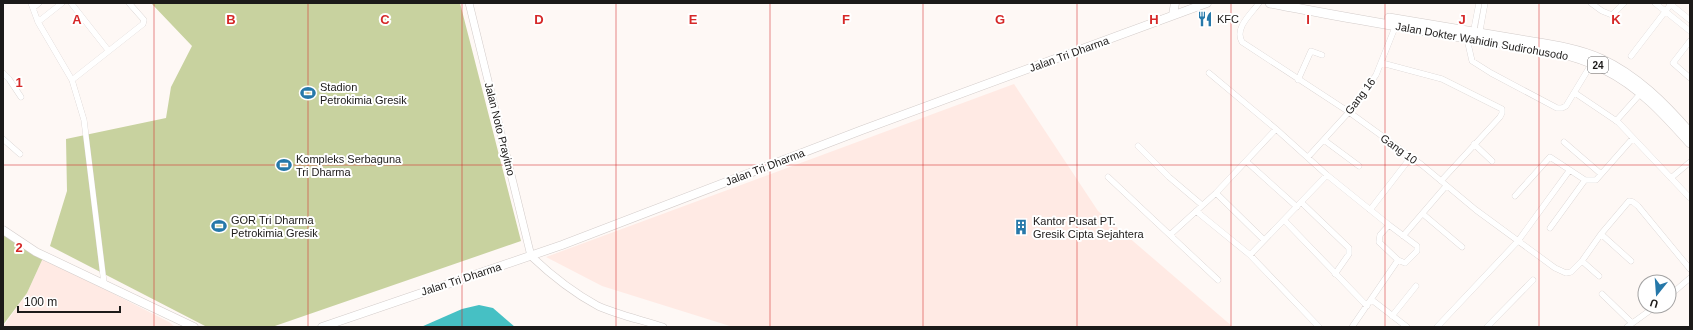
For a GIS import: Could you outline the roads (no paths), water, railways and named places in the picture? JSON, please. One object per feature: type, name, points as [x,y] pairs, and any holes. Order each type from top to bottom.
[{"type":"highway","name":"Jalan Dokter Wahidin Sudirohusodo","points":[[1270,3],[1396,25],[1579,51],[1601,59],[1642,84],[1666,106],[1690,133]]},
{"type":"highway","name":"Jalan Dokter Wahidin Sudirohusodo","points":[[1302,3],[1558,53],[1592,63],[1617,76],[1641,93],[1666,116],[1690,143]]},
{"type":"main road","points":[[1173,15],[1175,3]]},
{"type":"main road","name":"Jalan Tri Dharma","points":[[322,327],[532,256],[862,130],[1207,3]]},
{"type":"main road","points":[[3,230],[36,252],[175,316],[194,327]]},
{"type":"main road","points":[[175,316],[183,327]]},
{"type":"street","points":[[39,3],[32,6],[38,22],[72,80],[84,120],[104,283]]},
{"type":"street","points":[[38,22],[62,3]]},
{"type":"street","points":[[71,3],[108,50]]},
{"type":"street","points":[[72,80],[144,23],[129,3]]},
{"type":"street","name":"Jalan Noto Prayitno","points":[[469,3],[532,256]]},
{"type":"street","name":"Gang 10","points":[[1259,3],[1240,29],[1239,38],[1254,52],[1349,112],[1441,181],[1476,210],[1555,268],[1566,272],[1571,272],[1582,261]]},
{"type":"street","points":[[1479,3],[1472,61],[1548,104],[1562,108],[1566,106],[1592,63]]},
{"type":"street","points":[[1474,36],[1484,3]]},
{"type":"street","points":[[1591,3],[1602,11],[1612,15],[1624,3]]},
{"type":"street","points":[[1655,3],[1690,30]]},
{"type":"street","points":[[1631,56],[1670,4],[1690,20]]},
{"type":"street","name":"Gang 16","points":[[1308,157],[1349,112],[1376,75],[1396,25]]},
{"type":"street","points":[[1690,40],[1673,62],[1690,78]]},
{"type":"street","points":[[1298,80],[1312,52],[1322,55]]},
{"type":"street","points":[[1382,63],[1442,79],[1500,107],[1502,113],[1441,181]]},
{"type":"street","points":[[3,73],[21,97]]},
{"type":"street","points":[[1209,73],[1276,129],[1327,175],[1418,248],[1405,263],[1398,260],[1379,242],[1380,235],[1389,225]]},
{"type":"street","points":[[1575,93],[1616,121],[1690,198]]},
{"type":"street","points":[[1616,121],[1641,93]]},
{"type":"street","points":[[1171,234],[1247,162],[1276,129]]},
{"type":"street","points":[[3,138],[20,154]]},
{"type":"street","points":[[1515,196],[1550,157],[1554,158],[1570,171],[1585,180],[1593,181],[1634,138]]},
{"type":"street","points":[[1324,140],[1359,166]]},
{"type":"street","points":[[1564,142],[1601,174]]},
{"type":"street","points":[[1474,144],[1492,161]]},
{"type":"street","points":[[1138,146],[1169,177],[1202,205]]},
{"type":"street","points":[[1370,210],[1411,158]]},
{"type":"street","points":[[1247,162],[1297,207]]},
{"type":"street","points":[[1671,178],[1690,162]]},
{"type":"street","points":[[1437,327],[1518,240],[1570,171]]},
{"type":"street","points":[[1250,255],[1327,175]]},
{"type":"street","points":[[1108,177],[1171,234],[1218,280]]},
{"type":"street","points":[[1550,228],[1585,180]]},
{"type":"street","points":[[1403,236],[1446,186]]},
{"type":"street","points":[[1216,192],[1264,240]]},
{"type":"street","points":[[1301,202],[1349,248],[1349,254],[1335,274]]},
{"type":"street","points":[[1599,276],[1582,261],[1626,202],[1633,202],[1690,269]]},
{"type":"street","points":[[1196,211],[1250,255],[1319,327]]},
{"type":"street","points":[[1423,214],[1462,247]]},
{"type":"street","points":[[1284,220],[1367,306]]},
{"type":"street","points":[[1601,234],[1631,261]]},
{"type":"street","points":[[532,256],[544,268],[573,291],[599,306],[663,327]]},
{"type":"street","points":[[1352,327],[1372,300],[1398,260]]},
{"type":"street","points":[[1677,289],[1690,278]]},
{"type":"street","points":[[1488,327],[1533,280]]},
{"type":"street","points":[[1392,316],[1416,286]]},
{"type":"street","points":[[1602,294],[1632,323]]},
{"type":"street","points":[[1372,300],[1407,327]]},
{"type":"street","points":[[1627,327],[1645,314]]},
{"type":"water","points":[[479,305],[493,308],[515,327],[421,327],[462,309]]},
{"type":"place","name":"KFC","points":[[1205,19]]},
{"type":"place","name":"Stadion Petrokimia Gresik","points":[[308,93]]},
{"type":"place","name":"Kompleks Serbaguna Tri Dharma","points":[[284,165]]},
{"type":"place","name":"GOR Tri Dharma Petrokimia Gresik","points":[[219,226]]},
{"type":"place","name":"Kantor Pusat PT. Gresik Cipta Sejahtera","points":[[1021,227]]}]
